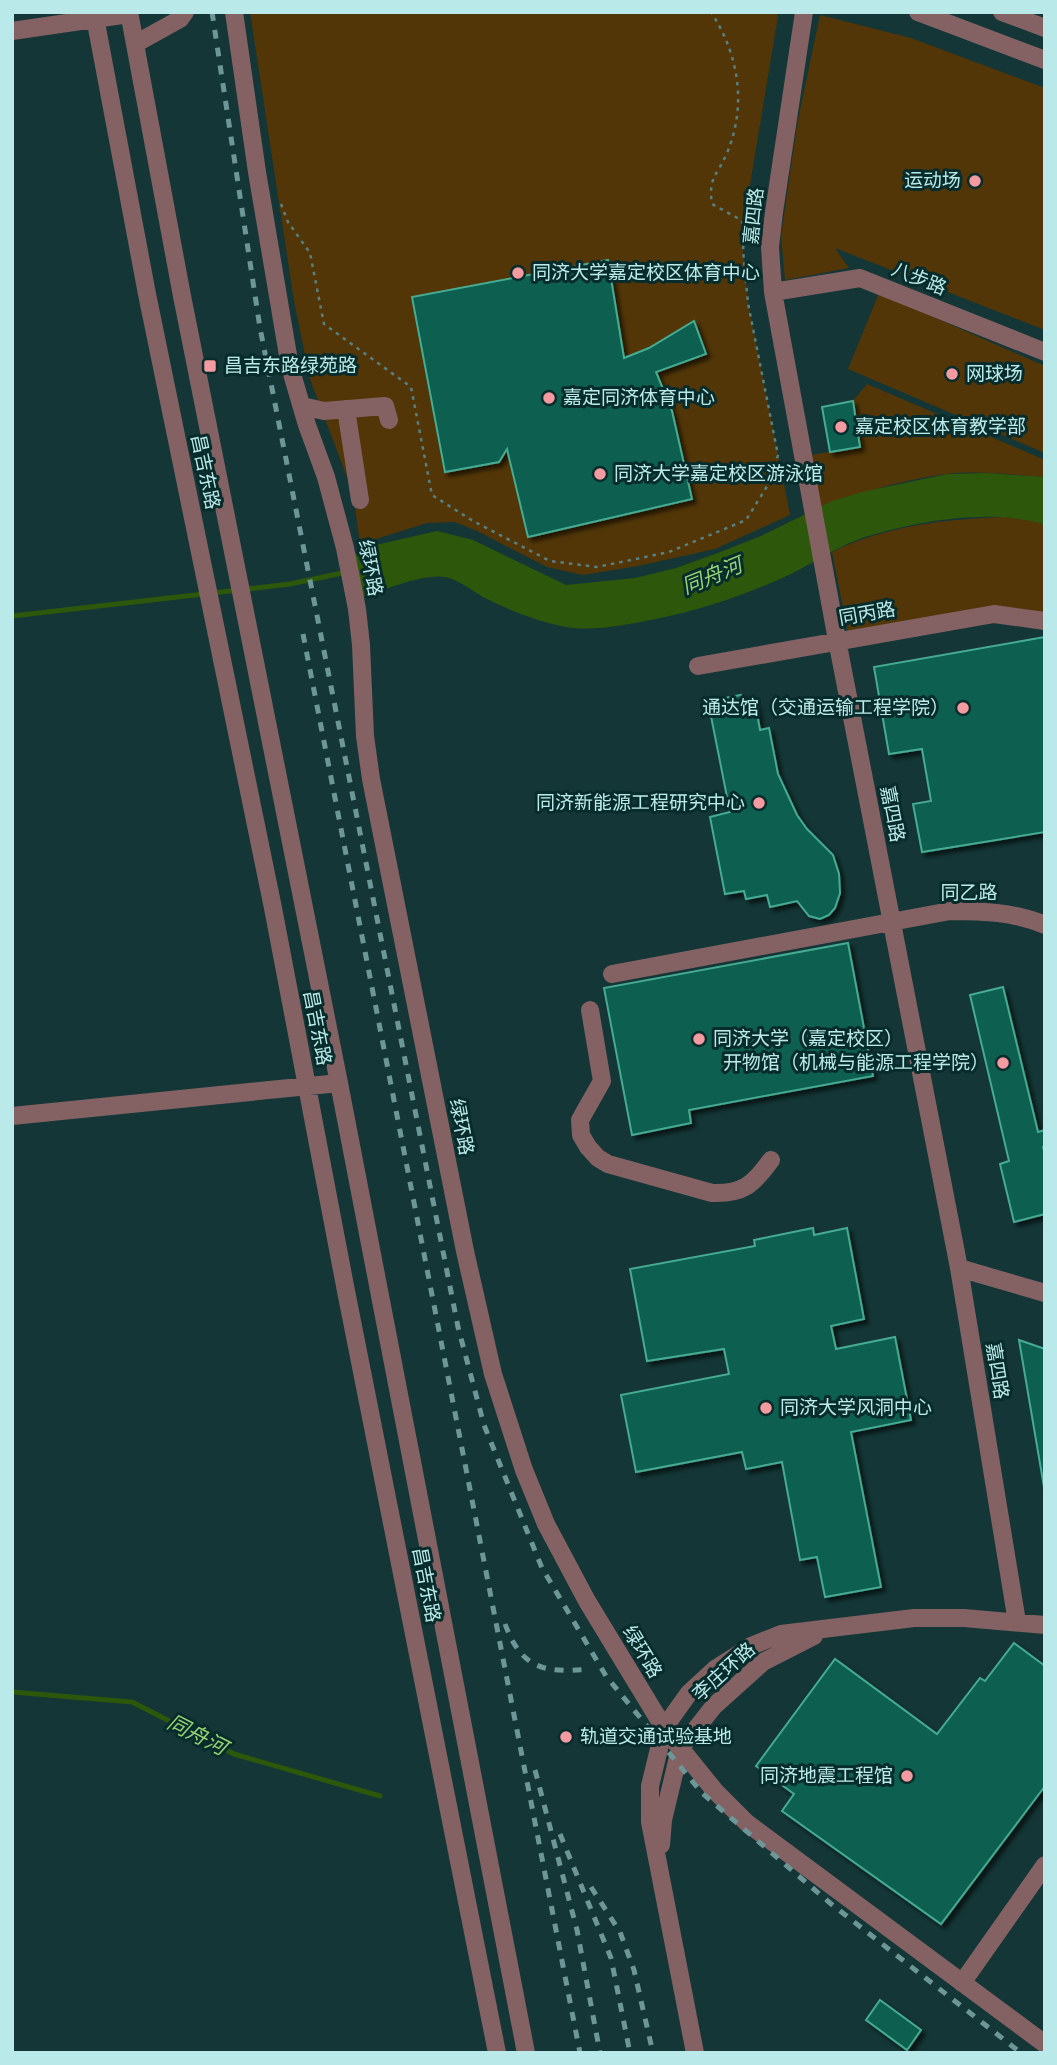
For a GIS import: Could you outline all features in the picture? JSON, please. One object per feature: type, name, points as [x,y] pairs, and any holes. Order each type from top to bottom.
[{"type":"street","points":[[135,44],[180,19],[185,12]]},
{"type":"street","name":"绿环路","points":[[234,12],[257,172],[288,354],[326,477],[345,548],[357,609],[365,736],[371,779],[462,1238],[493,1374],[524,1470],[546,1524],[587,1601],[664,1728],[747,1823],[1045,2044]]},
{"type":"street","name":"嘉四路","points":[[804,12],[770,247],[773,292],[836,640],[959,1268],[1017,1622]]},
{"type":"street","points":[[918,12],[1045,60]]},
{"type":"street","points":[[1002,12],[1045,28]]},
{"type":"street","points":[[12,31],[94,16],[129,13]]},
{"type":"street","name":"昌吉东路","points":[[129,13],[526,2053]]},
{"type":"street","name":"昌吉东路","points":[[94,16],[497,2053]]},
{"type":"street","name":"八步路","points":[[773,292],[860,278],[1045,352]]},
{"type":"street","points":[[302,406],[324,411],[385,406],[389,420]]},
{"type":"street","points":[[346,409],[360,500]]},
{"type":"street","name":"同丙路","points":[[698,666],[994,614],[1045,621]]},
{"type":"street","name":"同乙路","points":[[612,974],[950,911],[1012,915],[1045,925]]},
{"type":"street","points":[[590,1010],[601,1081],[580,1120],[581,1135],[598,1158],[608,1164],[712,1193],[738,1192],[759,1177],[771,1160]]},
{"type":"street","points":[[12,1116],[339,1083]]},
{"type":"street","points":[[959,1268],[1045,1293]]},
{"type":"street","name":"李庄环路","points":[[695,2053],[650,1822],[650,1786],[664,1728],[689,1693],[715,1669],[751,1646],[781,1634],[914,1618],[1045,1625]]},
{"type":"street","name":"李庄环路","points":[[659,1867],[663,1820],[680,1749],[713,1706],[763,1662],[807,1638],[841,1627]]},
{"type":"street","points":[[962,1983],[1045,1865]]},
{"type":"path","points":[[278,198],[288,222],[310,253],[324,324],[411,387],[432,495],[473,521],[550,561],[597,567],[669,552],[712,536],[746,520],[771,480],[778,455],[748,303],[743,250],[745,227],[741,220],[712,204],[709,186],[727,152],[737,116],[736,66],[724,32],[711,12]]},
{"type":"shaded area","name":"同济大学嘉定校区体育中心","points":[[250,12],[775,12],[778,16],[748,197],[743,250],[748,303],[790,515],[715,549],[583,575],[547,567],[455,522],[427,523],[360,544],[353,493],[310,379],[294,301]]},
{"type":"shaded area","points":[[820,15],[911,38],[1045,88],[1045,330],[835,248],[849,268],[785,280],[781,236],[797,125]]},
{"type":"shaded area","name":"网球场","points":[[879,293],[1045,366],[1045,453],[848,369]]},
{"type":"shaded area","points":[[867,384],[1045,460],[1045,477],[983,473],[946,474],[879,488],[814,509],[804,456],[860,447],[853,401]]},
{"type":"shaded area","points":[[1004,517],[1032,520],[1045,525],[1045,621],[994,614],[849,638],[832,552],[895,530],[960,520]]},
{"type":"water","points":[[987,473],[1045,477],[1045,525],[1000,517],[976,517],[926,523],[878,533],[857,540],[791,574],[725,601],[611,627],[566,627],[525,616],[445,577],[426,577],[363,597],[355,554],[380,544],[437,531],[473,540],[566,585],[635,578],[676,568],[715,554],[761,536],[832,501],[862,492],[947,474]]},
{"type":"building","name":"嘉定同济体育中心","points":[[608,260],[624,358],[649,348],[694,321],[706,354],[656,372],[672,411],[692,499],[528,537],[507,449],[499,462],[445,472],[412,297]]},
{"type":"building","name":"嘉定校区体育教学部","points":[[853,401],[860,447],[830,452],[822,407]]},
{"type":"building","name":"通达馆（交通运输工程学院）","points":[[1045,637],[1045,832],[922,852],[913,804],[931,801],[922,749],[889,754],[874,667]]},
{"type":"building","name":"同济新能源工程研究中心","points":[[741,695],[743,705],[755,702],[760,730],[769,728],[778,774],[797,815],[833,855],[839,874],[840,893],[835,908],[820,919],[809,916],[797,901],[770,907],[767,895],[746,899],[744,891],[725,894],[710,817],[730,812],[708,701]]},
{"type":"building","points":[[848,943],[873,1076],[689,1110],[691,1123],[632,1135],[604,988]]},
{"type":"building","name":"开物馆（机械与能源工程学院）","points":[[1003,987],[1038,1132],[1045,1130],[1045,1214],[1014,1222],[1000,1164],[1009,1161],[970,995]]},
{"type":"building","name":"同济大学风洞中心","points":[[813,1228],[814,1235],[847,1228],[864,1319],[831,1326],[836,1349],[895,1337],[911,1420],[851,1432],[881,1587],[825,1597],[817,1557],[800,1560],[782,1462],[746,1469],[742,1452],[636,1472],[621,1395],[729,1374],[724,1349],[647,1361],[630,1269],[755,1246],[754,1240]]},
{"type":"building","points":[[1019,1340],[1045,1349],[1045,1487],[1044,1487]]},
{"type":"building","name":"同济地震工程馆","points":[[1014,1643],[1045,1666],[1045,1786],[941,1924],[782,1811],[794,1794],[756,1766],[835,1659],[937,1734],[980,1678],[985,1681]]},
{"type":"building","points":[[880,2000],[921,2030],[907,2050],[866,2020]]},
{"type":"waterway","points":[[12,616],[290,584],[347,572]]},
{"type":"waterway","name":"同舟河","points":[[12,1692],[132,1702],[234,1754],[380,1796]]},
{"type":"railway","points":[[212,12],[260,328],[458,1327],[484,1425],[542,1568],[606,1676],[702,1793],[830,1903],[1021,2053]]},
{"type":"railway","points":[[303,634],[580,2053]]},
{"type":"railway","points":[[505,1624],[519,1651],[527,1660],[548,1669],[590,1669]]},
{"type":"railway","points":[[535,1770],[577,1930],[600,2053]]},
{"type":"railway","points":[[560,1834],[611,1958],[630,2053]]},
{"type":"railway","points":[[591,1887],[620,1932],[634,1970],[653,2053]]},
{"type":"place","name":"运动场","points":[[975,181]]},
{"type":"place","name":"同济大学嘉定校区体育中心","points":[[518,273]]},
{"type":"place","name":"昌吉东路绿苑路","points":[[210,366]]},
{"type":"place","name":"网球场","points":[[952,374]]},
{"type":"place","name":"嘉定同济体育中心","points":[[549,398]]},
{"type":"place","name":"嘉定校区体育教学部","points":[[841,427]]},
{"type":"place","name":"同济大学嘉定校区游泳馆","points":[[600,474]]},
{"type":"place","name":"通达馆（交通运输工程学院）","points":[[963,708]]},
{"type":"place","name":"同济新能源工程研究中心","points":[[759,803]]},
{"type":"place","name":"同济大学（嘉定校区）","points":[[699,1039]]},
{"type":"place","name":"开物馆（机械与能源工程学院）","points":[[1003,1063]]},
{"type":"place","name":"同济大学风洞中心","points":[[766,1408]]},
{"type":"place","name":"轨道交通试验基地","points":[[566,1737]]},
{"type":"place","name":"同济地震工程馆","points":[[907,1776]]}]
